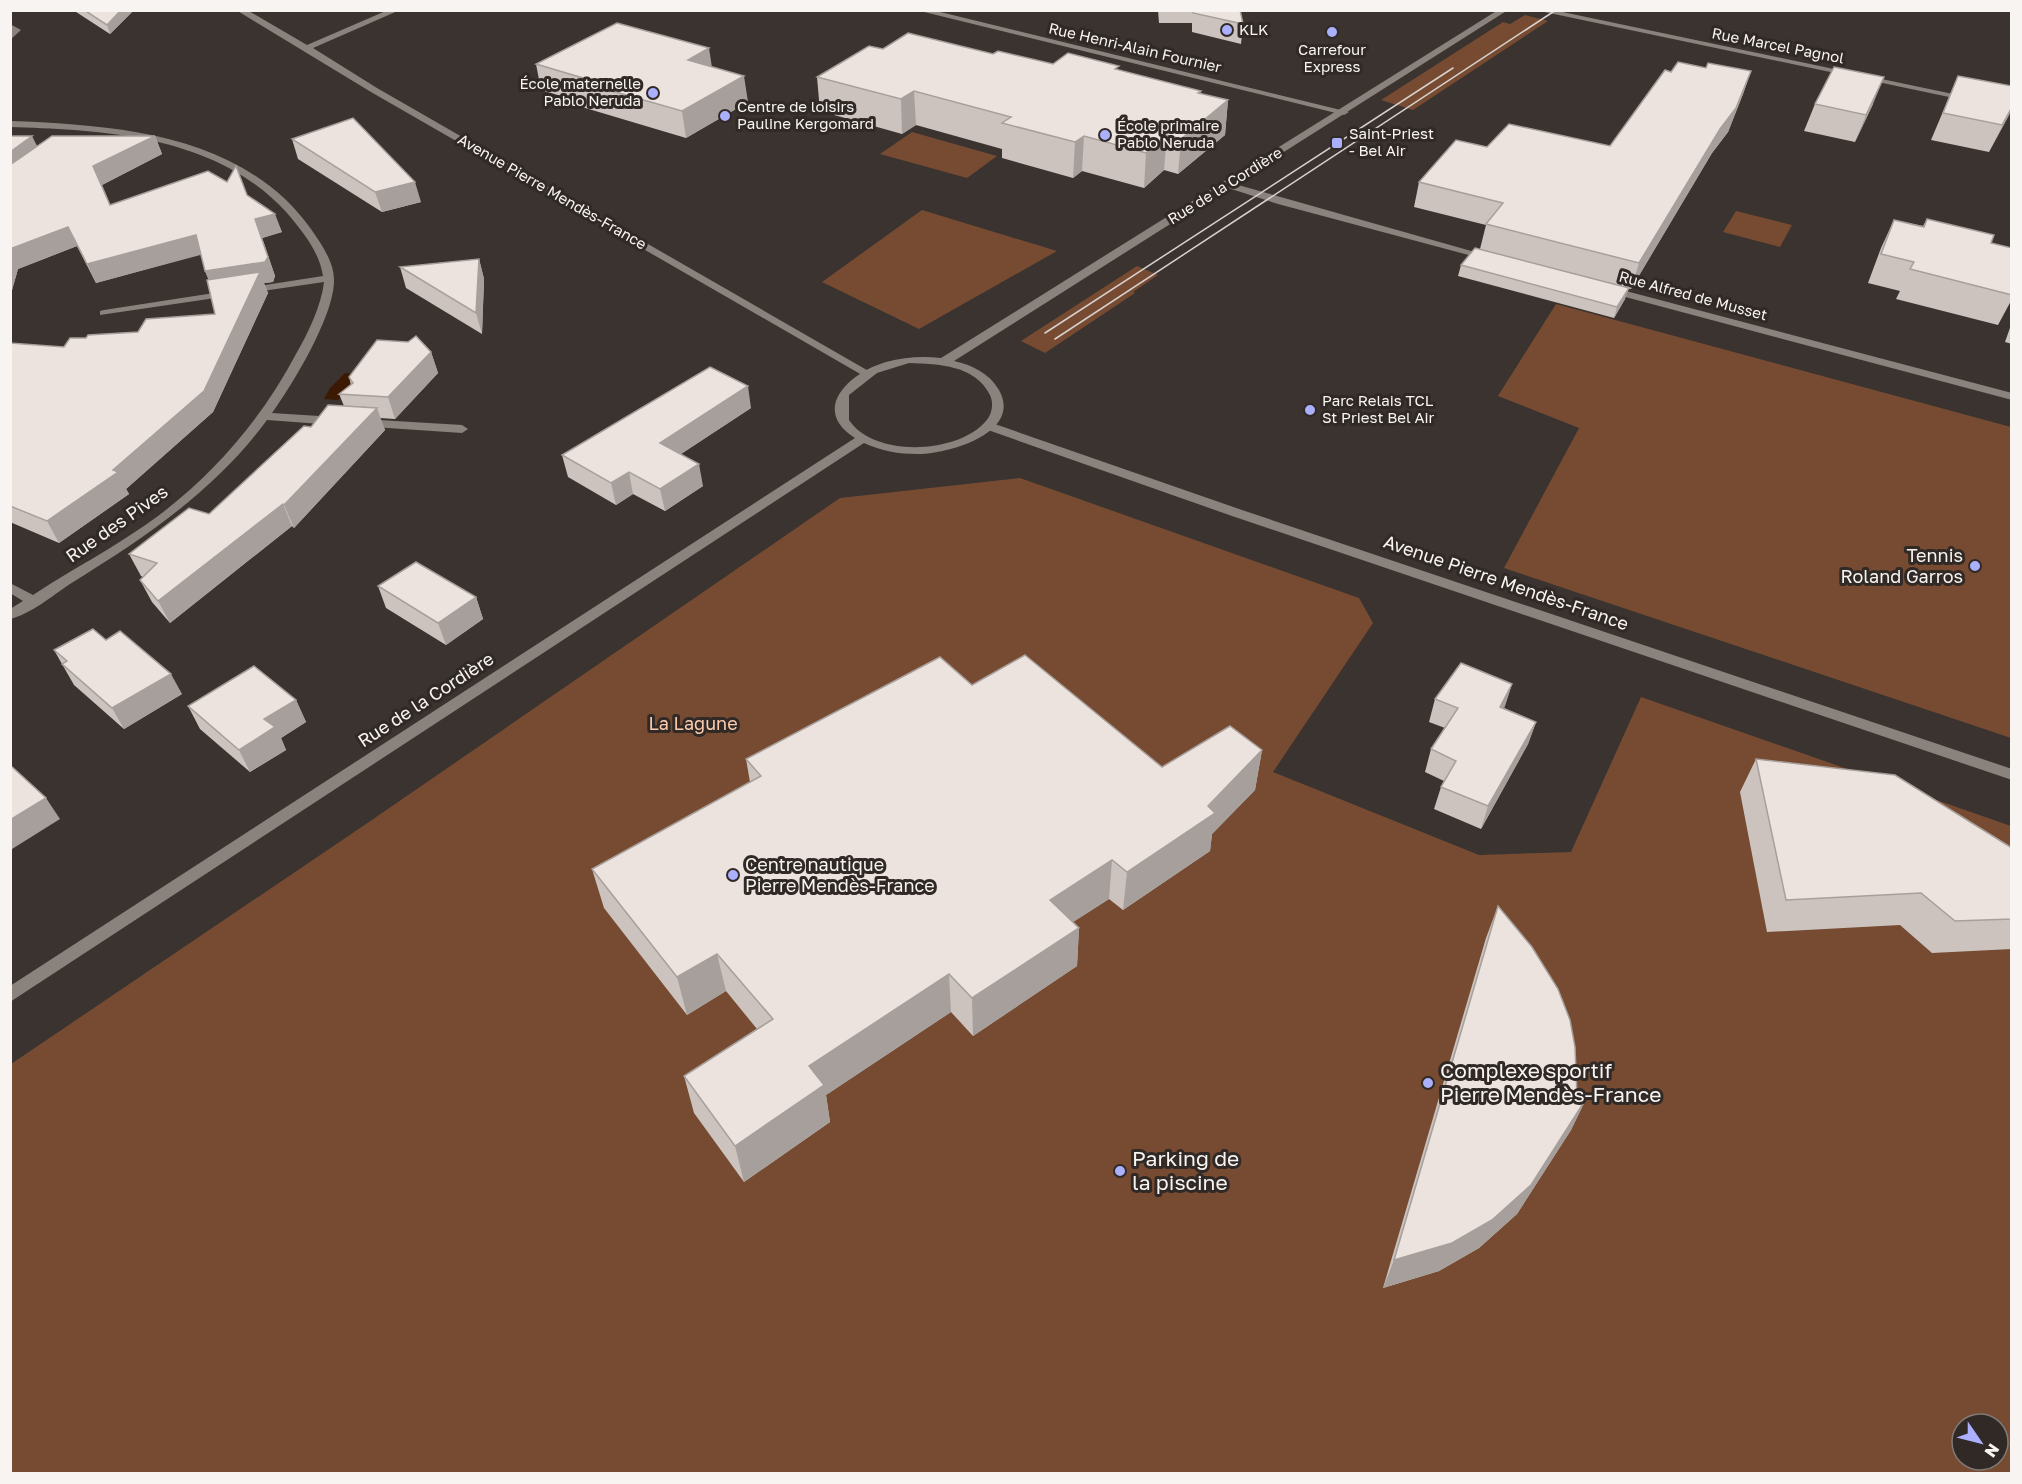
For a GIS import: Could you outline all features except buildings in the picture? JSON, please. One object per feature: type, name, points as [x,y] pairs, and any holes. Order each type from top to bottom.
[{"type":"street","name":"Avenue Pierre Mendès-France","points":[[240,10],[374,90],[866,373]]},
{"type":"street","points":[[307,48],[396,10]]},
{"type":"street","points":[[567,10],[593,10]]},
{"type":"street","name":"Rue Henri-Alain Fournier","points":[[920,10],[1344,112]]},
{"type":"street","name":"Rue de la Cordière","points":[[945,361],[1504,10]]},
{"type":"street","name":"Rue Marcel Pagnol","points":[[1539,10],[1978,100]]},
{"type":"street","points":[[10,27],[17,30],[10,38]]},
{"type":"street","name":"Rue des Pives","points":[[10,124],[152,138],[202,152],[254,177],[288,206],[321,250],[329,278],[327,296],[309,345],[276,400],[231,454],[170,513],[10,615]]},
{"type":"street","points":[[1228,185],[1282,202],[1500,260]]},
{"type":"street","points":[[104,313],[329,278]]},
{"type":"street","name":"Rue Alfred de Musset","points":[[1591,285],[2012,397]]},
{"type":"street","points":[[909,360],[945,361],[969,368],[984,377],[999,397],[999,412],[989,426],[966,441],[940,448],[915,450],[893,448],[862,439],[849,429],[842,418],[843,394],[866,373],[909,360]]},
{"type":"street","points":[[263,416],[462,429]]},
{"type":"street","name":"Avenue Pierre Mendès-France","points":[[989,426],[1249,517],[2012,775]]},
{"type":"street","name":"Rue de la Cordière","points":[[10,994],[862,439]]},
{"type":"street","points":[[10,587],[34,601]]},
{"type":"green space","points":[[1525,15],[1548,21],[1413,110],[1381,100],[1503,22],[1510,24]]},
{"type":"green space","points":[[912,132],[997,156],[967,178],[880,154]]},
{"type":"green space","points":[[922,210],[1057,251],[919,329],[822,282]]},
{"type":"green space","points":[[1736,211],[1792,225],[1780,247],[1723,232]]},
{"type":"green space","points":[[1137,266],[1158,275],[1045,353],[1021,341]]},
{"type":"green space","points":[[1556,304],[2011,427],[2011,738],[1504,568],[1579,428],[1498,396]]},
{"type":"green space","name":"Complexe sportif Pierre Mendès-France","points":[[1020,478],[1359,598],[1373,623],[1273,772],[1479,855],[1571,852],[1641,697],[2011,826],[2011,1473],[11,1474],[11,1064],[366,824],[840,498]]},
{"type":"shaded area","points":[[345,373],[358,374],[346,393],[338,400],[324,399],[330,388]]},
{"type":"tram line","points":[[1055,339],[1556,10]]},
{"type":"tram line","points":[[1045,333],[1453,68]]},
{"type":"place","name":"KLK","points":[[1227,30]]},
{"type":"place","name":"Carrefour Express","points":[[1332,32]]},
{"type":"place","name":"École maternelle Pablo Neruda","points":[[653,93]]},
{"type":"place","name":"Centre de loisirs Pauline Kergomard","points":[[725,116]]},
{"type":"place","name":"École primaire Pablo Neruda","points":[[1105,135]]},
{"type":"place","name":"Saint-Priest - Bel Air","points":[[1337,143]]},
{"type":"place","name":"Parc Relais TCL St Priest Bel Air","points":[[1310,410]]},
{"type":"place","name":"Tennis Roland Garros","points":[[1975,566]]},
{"type":"place","name":"Centre nautique Pierre Mendès-France","points":[[733,875]]},
{"type":"place","name":"Complexe sportif Pierre Mendès-France","points":[[1428,1083]]},
{"type":"place","name":"Parking de la piscine","points":[[1120,1171]]},
{"type":"park label","name":"La Lagune","points":[[693,724]]}]
